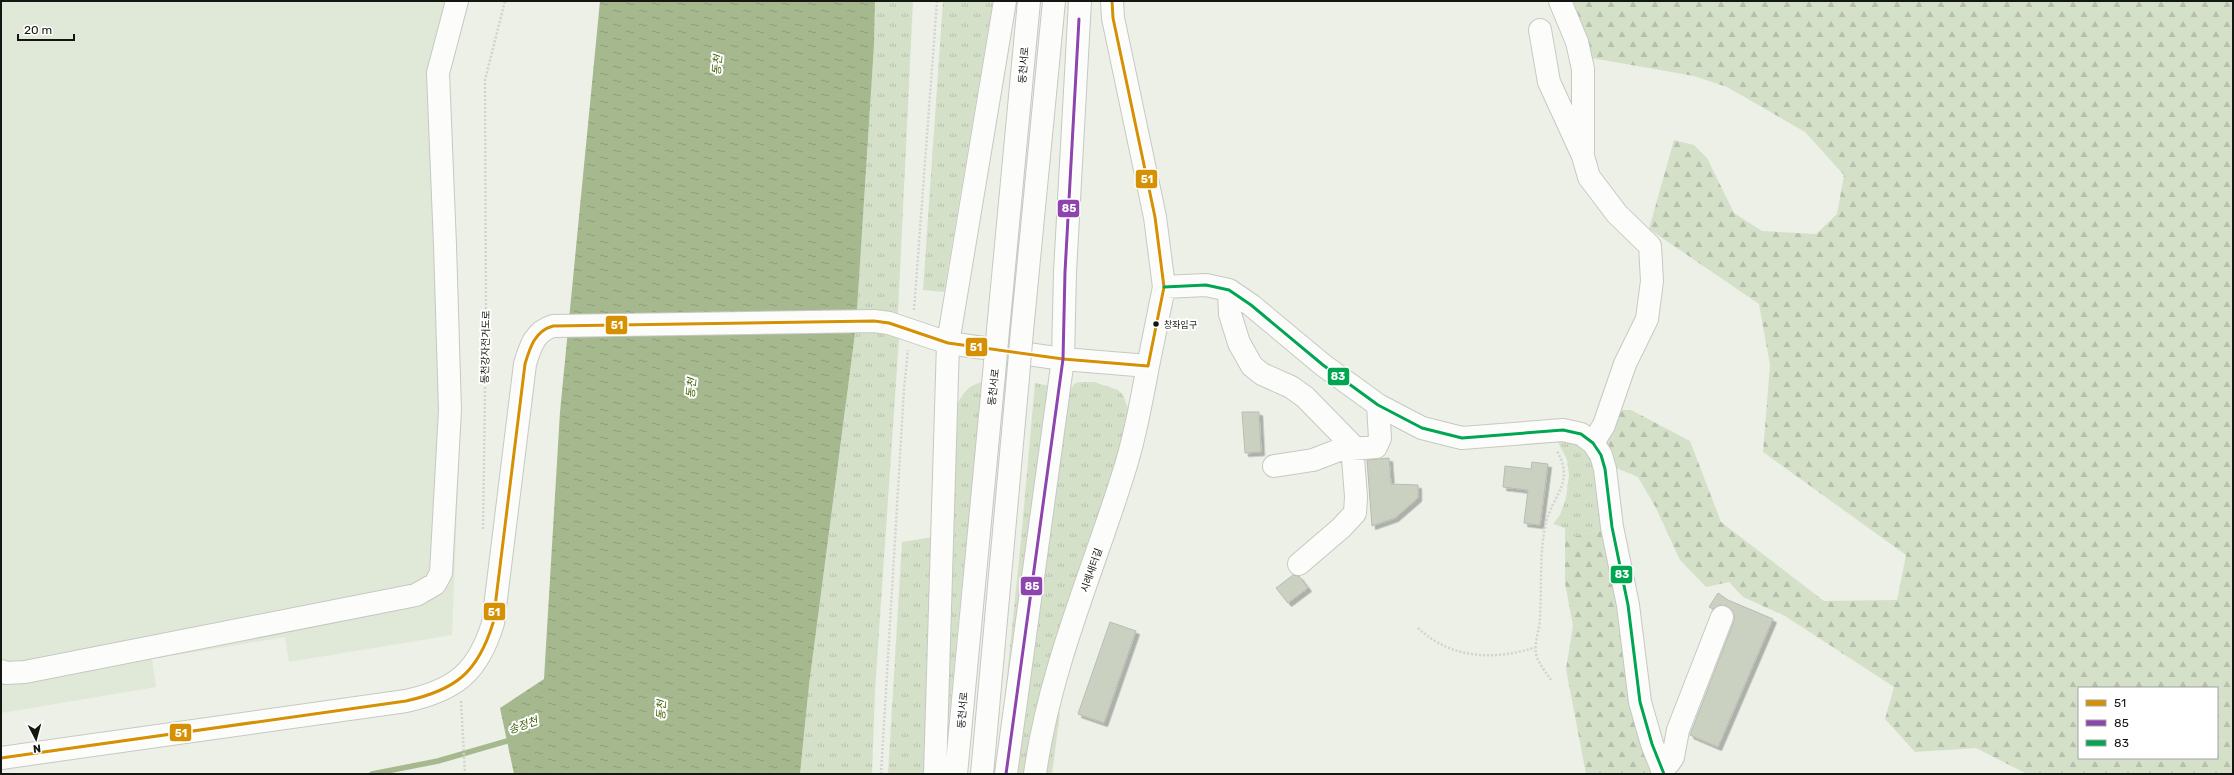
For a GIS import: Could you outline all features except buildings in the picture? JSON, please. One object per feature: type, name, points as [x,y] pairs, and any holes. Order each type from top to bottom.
[{"type":"main road","points":[[1,671],[6,673],[25,672],[416,595],[435,584],[441,573],[450,410],[446,245],[438,73],[457,1]]},
{"type":"main road","points":[[935,774],[948,343],[1005,1]]},
{"type":"main road","name":"동천서로","points":[[956,774],[1029,1]]},
{"type":"main road","points":[[982,774],[1022,331],[1054,1]]},
{"type":"main road","points":[[1006,774],[1063,359],[1065,272],[1080,1]]},
{"type":"main road","name":"시례새터길","points":[[1035,774],[1047,708],[1057,670],[1123,476],[1139,414],[1164,287],[1155,217],[1113,18],[1112,1]]},
{"type":"main road","points":[[1560,1],[1577,42],[1583,69],[1582,156]]},
{"type":"main road","points":[[1540,30],[1549,82],[1590,177],[1617,214],[1650,246],[1652,281],[1647,319],[1625,364],[1604,424],[1593,443]]},
{"type":"main road","points":[[1164,287],[1206,285],[1229,290],[1251,305],[1323,365],[1378,405],[1422,428],[1462,438],[1551,431],[1572,432],[1581,434],[1593,443],[1601,455],[1605,469],[1612,528],[1628,604],[1640,702],[1652,744],[1662,770],[1674,757],[1678,730],[1722,617]]},
{"type":"main road","points":[[1229,290],[1230,314],[1239,343],[1252,366],[1262,374],[1291,387],[1305,397],[1348,439],[1352,449],[1357,506],[1355,513],[1342,528],[1299,564]]},
{"type":"main road","points":[[1,758],[406,701],[429,696],[461,684],[481,654],[493,623],[525,364],[530,348],[536,338],[541,332],[553,326],[858,320],[889,324],[948,343],[1063,359],[1148,366]]},
{"type":"main road","points":[[1274,466],[1313,460],[1339,450],[1371,448],[1379,443],[1378,405]]},
{"type":"path","name":"동천강자전거도로","points":[[483,537],[486,325],[485,80],[505,1]]},
{"type":"path","points":[[881,774],[904,388],[916,292],[937,1]]},
{"type":"path","points":[[1551,431],[1564,465],[1565,474],[1561,490],[1548,514],[1546,524],[1541,563],[1540,618],[1536,647],[1539,661],[1551,680]]},
{"type":"path","points":[[1418,628],[1440,646],[1464,654],[1497,654],[1518,652],[1536,647]]},
{"type":"path","points":[[461,684],[465,774]]},
{"type":"shaded area","points":[[1,1],[467,1],[447,79],[461,411],[452,635],[289,662],[285,637],[152,659],[156,687],[1,713]]},
{"type":"green space","points":[[875,1],[913,1],[898,313],[878,315],[877,329],[899,338],[875,690],[872,774],[800,774],[809,685],[856,326],[874,45]]},
{"type":"green space","points":[[943,1],[993,1],[944,292],[923,290]]},
{"type":"green space","points":[[1565,1],[2233,1],[2233,774],[2027,774],[1976,748],[1915,752],[1885,719],[1894,687],[1785,616],[1743,597],[1729,582],[1706,587],[1680,560],[1656,508],[1638,477],[1614,467],[1605,441],[1615,415],[1623,410],[1631,410],[1690,441],[1721,522],[1824,601],[1897,600],[1906,555],[1763,452],[1770,365],[1759,304],[1649,229],[1674,140],[1694,145],[1707,158],[1734,213],[1762,231],[1816,234],[1837,214],[1844,175],[1805,132],[1727,87],[1694,76],[1586,57]]},
{"type":"green space","points":[[982,382],[949,719],[945,718],[956,408],[960,399],[969,388]]},
{"type":"green space","points":[[1079,382],[1094,382],[1118,390],[1123,395],[1129,411],[1114,475],[1038,707],[1024,774],[1014,774],[1069,393],[1074,384]]},
{"type":"green space","points":[[1035,383],[1050,386],[997,774],[1021,540]]},
{"type":"green space","points":[[1558,442],[1568,442],[1578,446],[1592,461],[1598,483],[1604,529],[1565,539],[1565,528],[1553,524],[1560,515],[1566,498],[1569,475],[1567,460]]},
{"type":"green space","points":[[1604,529],[1653,774],[1586,774],[1566,669],[1573,626],[1565,583],[1565,539]]},
{"type":"green space","points":[[933,537],[928,774],[888,774],[902,542]]},
{"type":"green space","points":[[1058,712],[1060,713],[1052,774],[1046,774]]},
{"type":"water","name":"동천","points":[[600,1],[875,1],[874,45],[856,326],[809,685],[800,774],[514,774],[500,708],[544,679],[560,412]]},
{"type":"waterway","name":"송정천","points":[[372,774],[438,761],[514,739]]},
{"type":"transit line","name":"51","points":[[1,758],[406,701],[439,691],[463,676],[480,654],[493,623],[525,364],[534,340],[547,328],[553,326],[874,321],[889,323],[948,343],[1063,359],[1148,366],[1164,287],[1155,217],[1113,18],[1112,1]]},
{"type":"transit line","name":"85","points":[[1006,774],[1063,359],[1065,272],[1079,19]]},
{"type":"transit line","name":"83","points":[[1164,287],[1206,285],[1229,290],[1251,305],[1323,365],[1378,405],[1422,428],[1462,438],[1563,430],[1581,434],[1593,443],[1601,455],[1605,469],[1612,527],[1628,605],[1640,702],[1652,744],[1664,774]]},
{"type":"place","name":"창좌입구","points":[[1156,324]]}]
